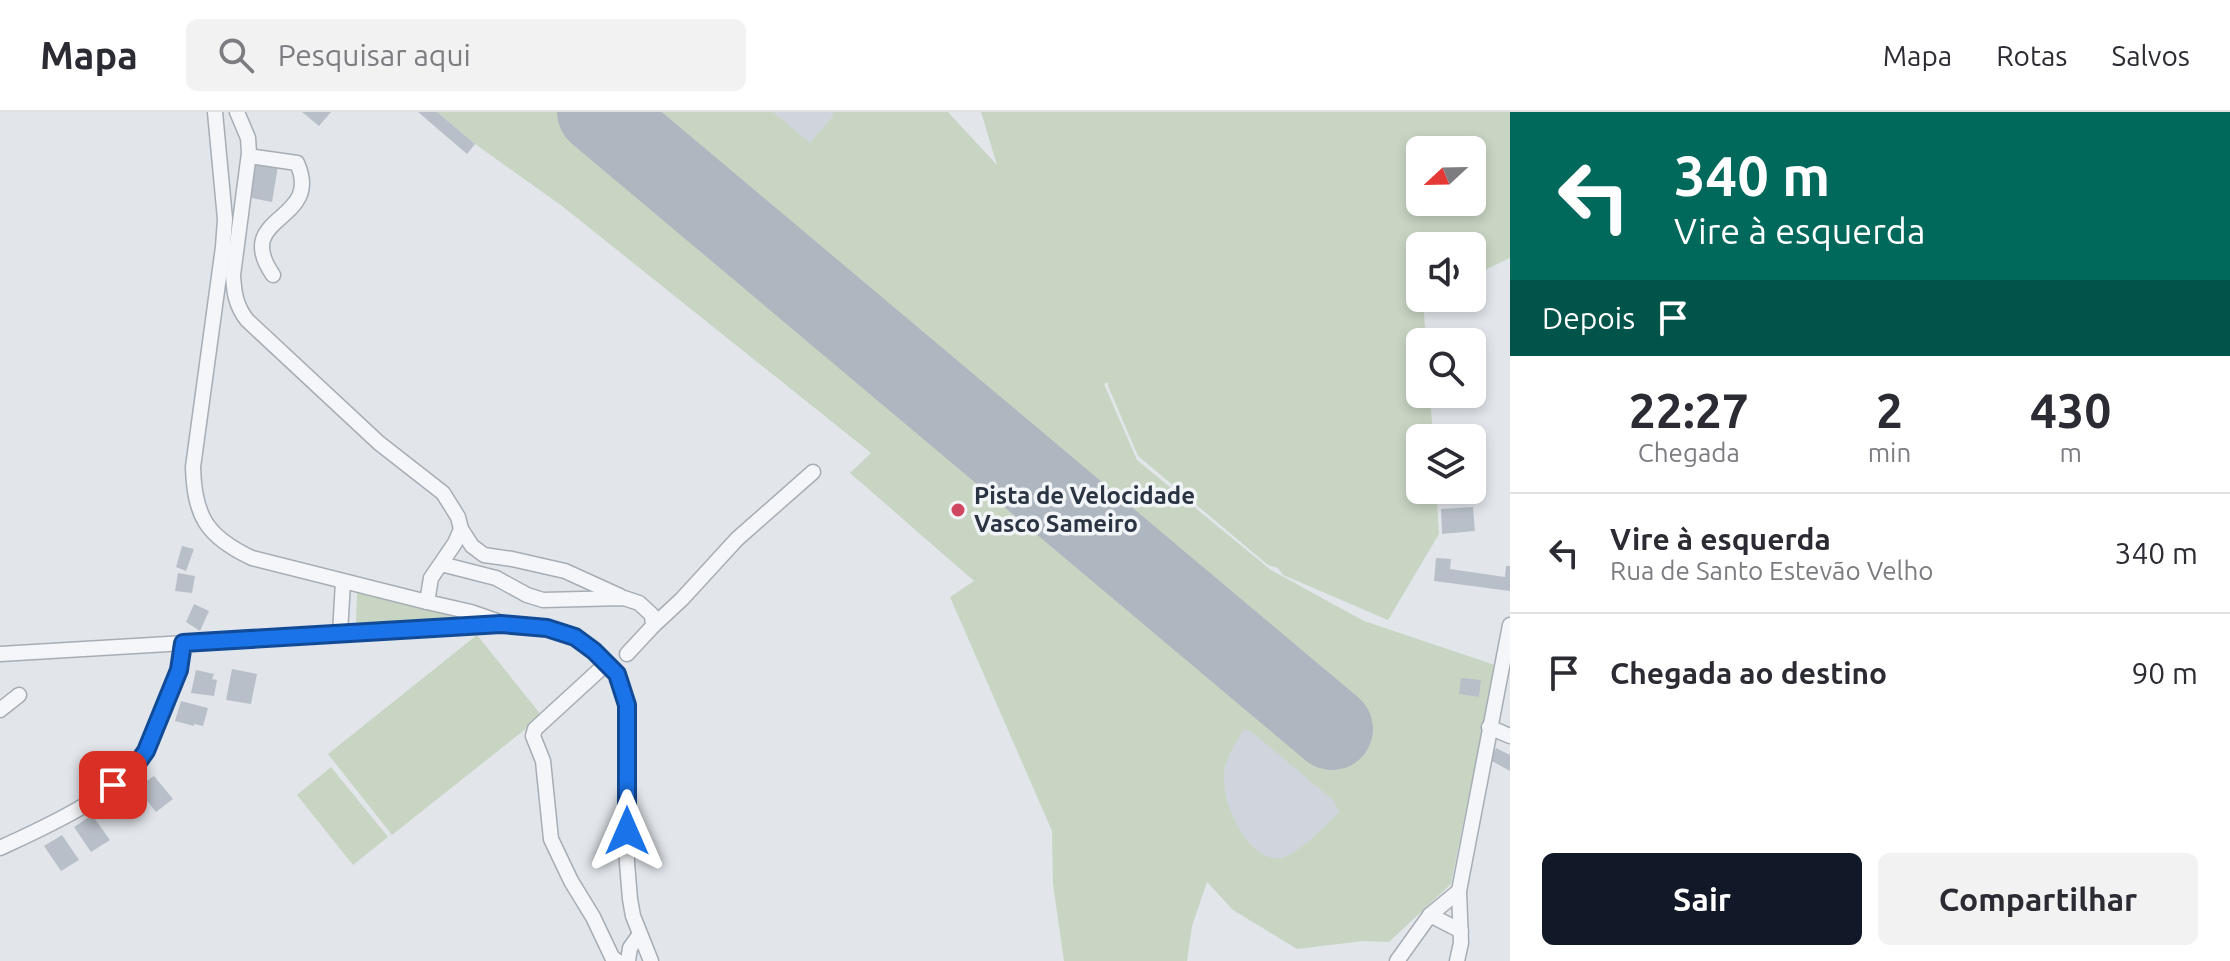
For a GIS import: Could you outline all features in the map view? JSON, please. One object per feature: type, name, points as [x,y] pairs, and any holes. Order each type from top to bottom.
[{"type":"street","points":[[215,112],[225,219],[193,467],[194,496],[202,516],[229,547],[252,558],[471,612],[505,624]]},
{"type":"street","points":[[237,112],[248,138],[249,156],[233,275],[238,308],[247,320],[379,443],[443,493],[472,546],[484,555],[565,571],[639,603],[652,615],[653,626]]},
{"type":"street","points":[[249,156],[297,163],[302,174],[304,185],[300,197],[263,237],[263,261],[273,275]]},
{"type":"street","points":[[627,654],[737,539],[813,472]]},
{"type":"street","points":[[427,602],[431,578],[461,529]]},
{"type":"street","points":[[441,564],[496,578],[543,600],[624,598]]},
{"type":"street","points":[[340,633],[343,582]]},
{"type":"street","points":[[0,654],[505,624],[547,628],[575,637],[617,674],[627,705],[627,863],[630,899],[651,961]]},
{"type":"street","points":[[1457,961],[1461,931],[1459,891],[1510,625]]},
{"type":"street","points":[[0,848],[42,829],[95,798],[131,772],[146,751],[179,670],[183,643]]},
{"type":"street","points":[[607,663],[535,729],[533,736],[543,761],[551,839],[612,957],[617,961]]},
{"type":"street","points":[[0,710],[19,695]]},
{"type":"street","points":[[1489,727],[1510,736]]},
{"type":"street","points":[[1397,961],[1430,915],[1459,891]]},
{"type":"street","points":[[1430,915],[1461,931]]},
{"type":"street","points":[[628,961],[630,948],[640,934]]},
{"type":"shaded area","points":[[508,112],[898,112],[985,236],[1406,203],[1406,208],[1263,271],[1061,409],[1378,671],[1397,825],[1253,868],[1207,768]]},
{"type":"green space","points":[[437,112],[569,112],[1318,747],[1347,713],[631,112],[773,112],[810,143],[834,115],[832,112],[948,112],[997,165],[981,112],[1510,112],[1510,258],[1486,269],[1486,232],[1406,232],[1406,312],[1424,312],[1425,328],[1406,328],[1406,408],[1431,408],[1432,424],[1406,424],[1406,504],[1437,504],[1439,534],[1388,620],[1283,575],[1278,568],[1268,565],[1138,456],[1108,382],[1104,384],[1137,460],[1271,570],[1364,621],[1495,665],[1451,884],[1389,942],[1363,941],[1297,949],[1233,910],[1207,882],[1192,926],[1187,961],[1064,961],[1053,884],[1052,831],[950,597],[974,581],[850,473],[871,453],[562,206],[475,144]],"holes":[[[1244,728],[1334,801],[1339,812],[1303,846],[1281,858],[1268,857],[1246,839],[1230,810],[1226,795],[1225,768],[1231,752]]]},
{"type":"green space","points":[[357,593],[471,620],[356,625]]},
{"type":"green space","points":[[477,635],[542,716],[392,835],[328,754]]},
{"type":"green space","points":[[331,767],[388,837],[353,865],[297,795]]},
{"type":"building","points":[[302,112],[331,112],[319,126]]},
{"type":"building","points":[[418,112],[437,112],[475,144],[467,154]]},
{"type":"building","points":[[252,162],[278,166],[272,202],[247,197]]},
{"type":"building","points":[[1473,507],[1475,531],[1442,534],[1441,509]]},
{"type":"building","points":[[182,546],[194,549],[186,571],[176,567]]},
{"type":"building","points":[[1436,558],[1451,559],[1450,569],[1505,577],[1506,566],[1510,566],[1510,591],[1434,581]]},
{"type":"building","points":[[178,573],[195,576],[192,593],[175,591]]},
{"type":"building","points":[[194,604],[209,611],[200,631],[186,622]]},
{"type":"building","points":[[232,669],[257,674],[251,704],[226,700]]},
{"type":"building","points":[[196,670],[214,674],[212,679],[217,680],[214,696],[191,693]]},
{"type":"building","points":[[1461,678],[1481,680],[1479,697],[1459,694]]},
{"type":"building","points":[[181,701],[208,708],[203,726],[175,721]]},
{"type":"building","points":[[1496,748],[1510,755],[1510,771],[1490,760]]},
{"type":"building","points":[[154,776],[173,799],[156,812],[137,788]]},
{"type":"building","points":[[92,815],[110,840],[91,852],[74,827]]},
{"type":"building","points":[[62,835],[79,860],[61,871],[44,846]]},
{"type":"runway","points":[[598,112],[1332,729]]},
{"type":"place","name":"Pista de Velocidade Vasco Sameiro","points":[[958,510]]},
{"type":"route","points":[[113,785],[131,772],[146,751],[179,670],[183,643],[501,624],[547,628],[575,637],[594,651],[617,674],[623,688],[627,705],[627,831]]}]
